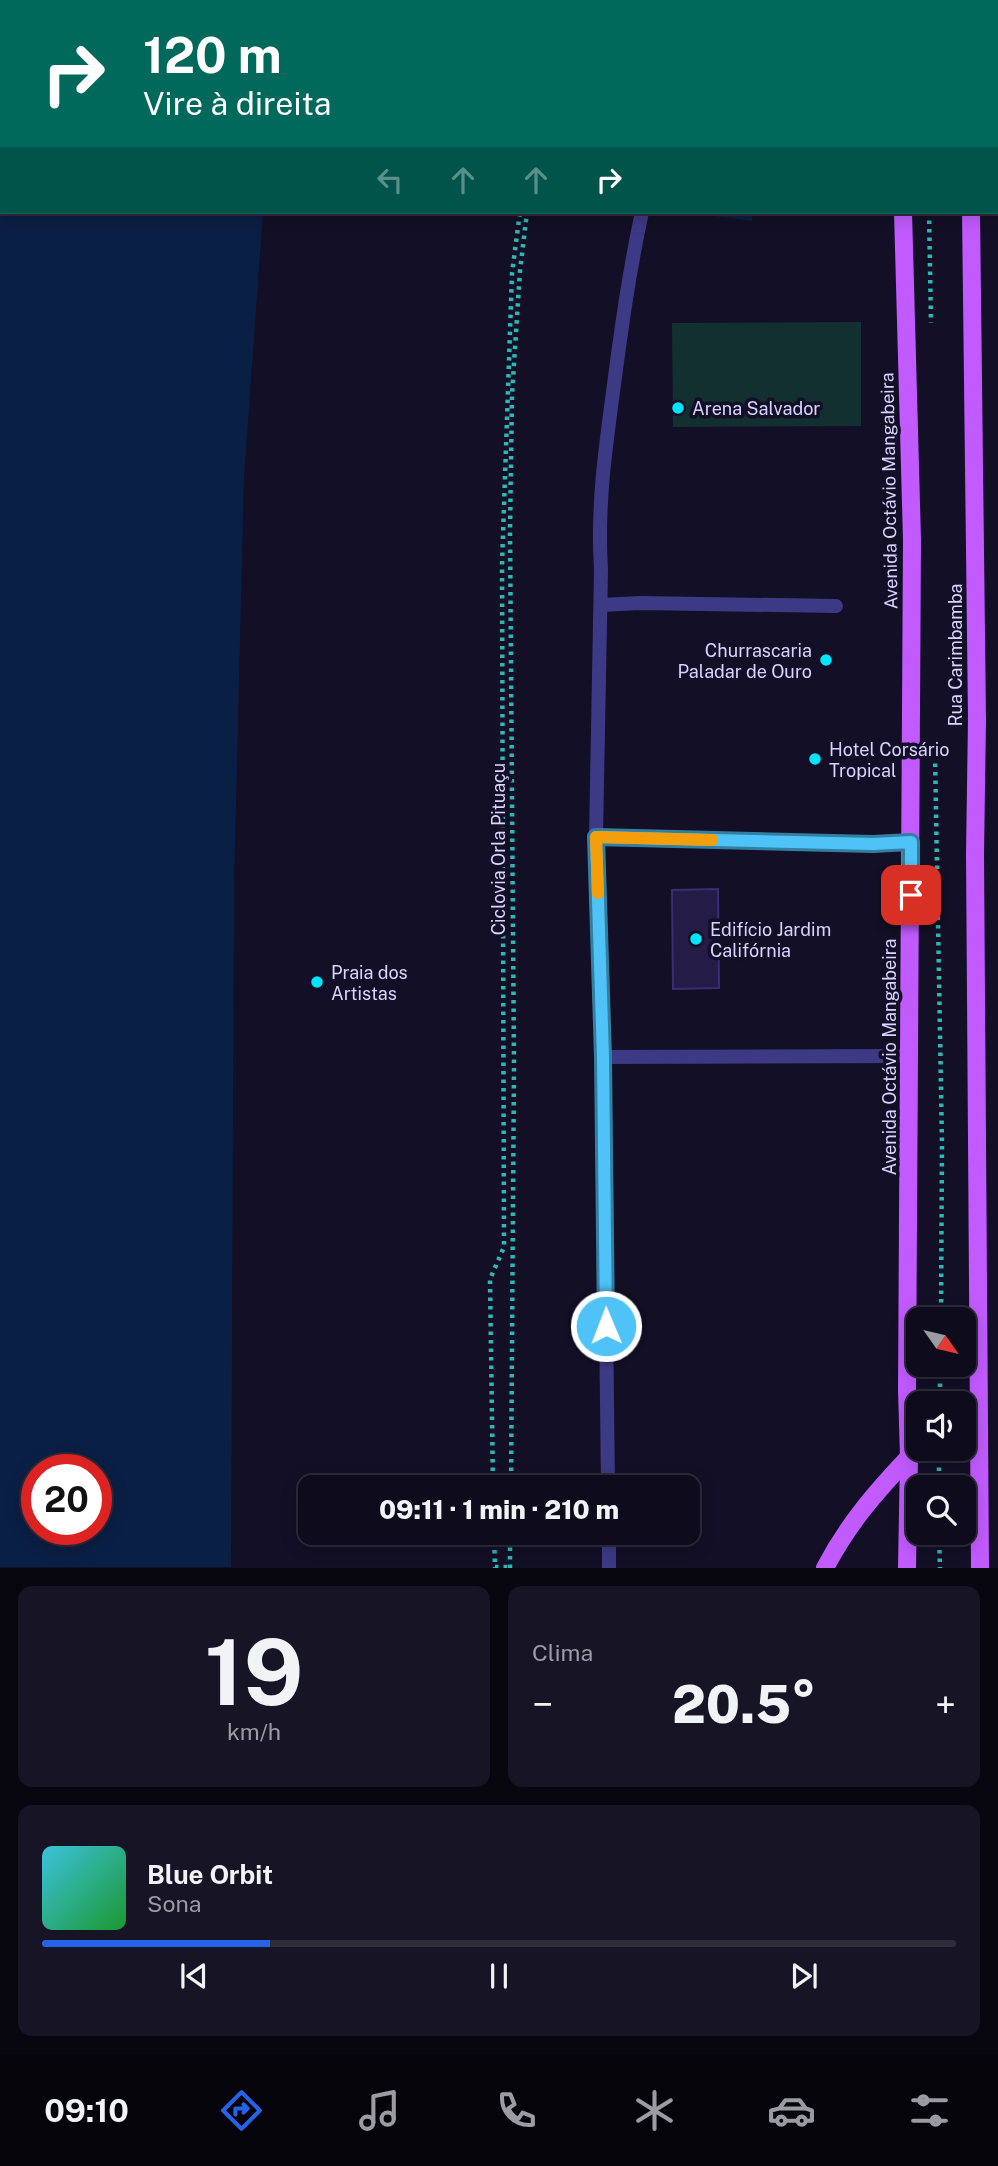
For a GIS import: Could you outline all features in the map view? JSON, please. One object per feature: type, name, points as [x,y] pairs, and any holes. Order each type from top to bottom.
[{"type":"main road","name":"Avenida Octávio Mangabeira","points":[[903,214],[912,540],[907,1391]]},
{"type":"main road","name":"Rua Carimbamba","points":[[971,214],[977,719],[975,837],[980,1567]]},
{"type":"main road","points":[[825,1567],[869,1500],[906,1460]]},
{"type":"main road","name":"Avenida Octávio Mangabeira","points":[[907,1567],[909,1461]]},
{"type":"lane","points":[[608,1475],[603,1057],[596,837],[599,532],[603,469],[625,297],[642,214]]},
{"type":"lane","points":[[600,605],[640,603],[836,606]]},
{"type":"lane","points":[[596,837],[873,844],[911,842]]},
{"type":"lane","points":[[603,1057],[910,1056]]},
{"type":"lane","points":[[609,1545],[609,1567]]},
{"type":"path","points":[[493,1475],[490,1279],[504,1247],[502,566],[511,286],[520,214]]},
{"type":"path","name":"Ciclovia Orla Pituaçu","points":[[511,1475],[512,395],[520,271],[527,214]]},
{"type":"path","points":[[929,214],[930,323]]},
{"type":"path","points":[[502,566],[510,566]]},
{"type":"path","points":[[935,748],[943,1144],[941,1307]]},
{"type":"path","points":[[503,1034],[513,1034]]},
{"type":"path","points":[[494,1545],[495,1567],[510,1567],[510,1545]]},
{"type":"path","points":[[939,1545],[940,1567]]},
{"type":"green space","points":[[861,322],[861,426],[673,427],[672,323]]},
{"type":"water","points":[[0,214],[263,214],[244,477],[234,886],[231,1567],[0,1567]]},
{"type":"water","points":[[698,214],[753,214],[752,221]]},
{"type":"building","name":"Edifício Jardim Califórnia","points":[[718,889],[719,988],[673,989],[672,890]]},
{"type":"slow traffic","points":[[598,893],[596,837],[712,840]]},
{"type":"place","name":"Arena Salvador","points":[[678,408]]},
{"type":"place","name":"Churrascaria Paladar de Ouro","points":[[826,660]]},
{"type":"place","name":"Hotel Corsário Tropical","points":[[815,759]]},
{"type":"place","name":"Edifício Jardim Califórnia","points":[[696,939]]},
{"type":"place","name":"Praia dos Artistas","points":[[317,982]]},
{"type":"route","points":[[606,1326],[603,1057],[596,837],[873,844],[911,842],[911,895]]}]
